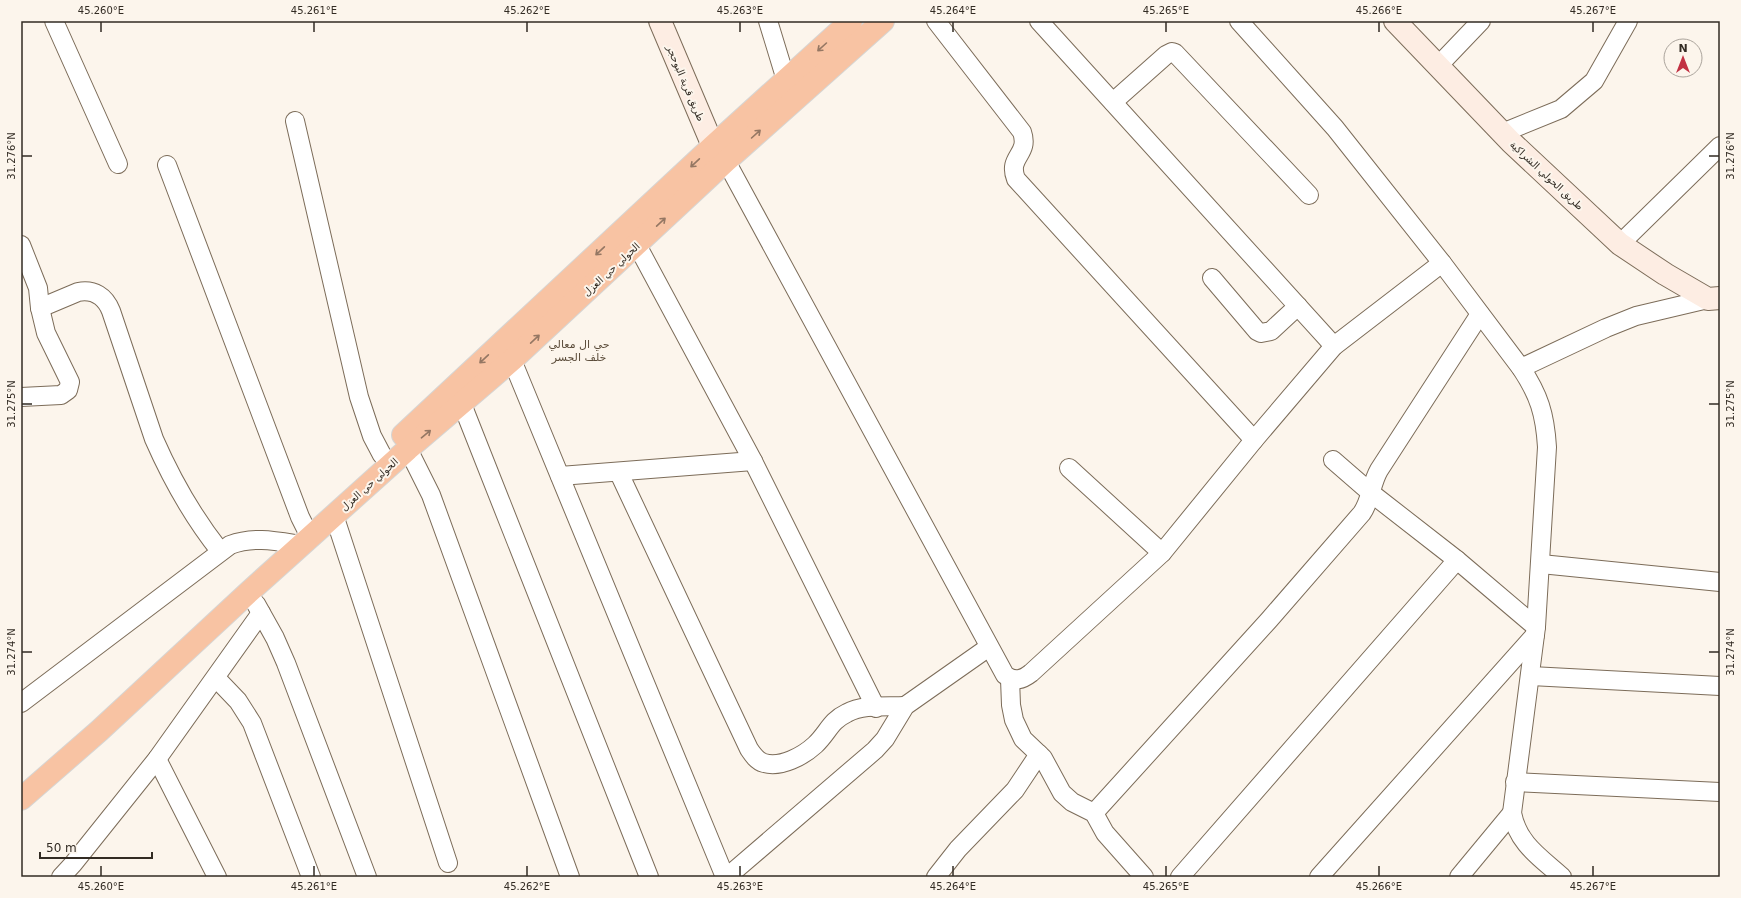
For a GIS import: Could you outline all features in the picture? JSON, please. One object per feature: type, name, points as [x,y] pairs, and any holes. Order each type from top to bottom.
[{"type":"highway","name":"الحولي حي العزل","points":[[334,515],[512,360],[637,245],[786,80],[851,21]]},
{"type":"highway","name":"الحولي حي العزل","points":[[334,515],[344,496],[382,455],[719,153],[883,21]]},
{"type":"highway","points":[[21,799],[127,705],[334,515]]},
{"type":"street","points":[[54,21],[118,164]]},
{"type":"street","name":"طريق قرية البوحجر","points":[[660,21],[719,153]]},
{"type":"street","points":[[768,21],[786,80]]},
{"type":"street","points":[[936,21],[1022,132],[1024,146],[1013,165],[1016,179],[1254,440]]},
{"type":"street","points":[[1039,21],[1334,346]]},
{"type":"street","points":[[1239,21],[1335,128],[1442,263],[1520,368],[1532,386],[1538,399],[1546,426],[1547,447],[1541,564],[1531,676],[1515,782],[1512,813],[1514,826],[1520,838],[1562,877]]},
{"type":"street","name":"طريق الحولي الشراكية","points":[[1395,21],[1502,133],[1620,244],[1665,274],[1714,298]]},
{"type":"street","points":[[1438,66],[1481,21]]},
{"type":"street","points":[[1502,133],[1561,109],[1594,81],[1628,21]]},
{"type":"street","points":[[1112,102],[1166,55],[1172,52],[1309,195]]},
{"type":"street","points":[[295,121],[359,397],[372,436],[382,455]]},
{"type":"street","points":[[1620,244],[1720,146]]},
{"type":"street","points":[[719,153],[1004,675],[1010,679],[1018,680],[1031,673],[1162,553],[1254,440],[1334,346],[1442,263]]},
{"type":"street","points":[[21,703],[220,551],[230,545],[251,539],[305,541],[300,516],[168,165]]},
{"type":"street","points":[[21,245],[36,284],[46,332],[70,378],[70,386],[68,390],[60,395],[21,397]]},
{"type":"street","points":[[637,245],[753,461],[876,708]]},
{"type":"street","points":[[1212,278],[1256,331],[1261,333],[1271,330],[1298,306]]},
{"type":"street","points":[[40,308],[84,291],[95,293],[105,300],[111,311],[154,439],[163,459],[194,515],[220,551]]},
{"type":"street","points":[[1520,368],[1606,328],[1636,316],[1714,298]]},
{"type":"street","points":[[1094,813],[1269,620],[1362,513],[1370,501],[1375,478],[1379,470],[1480,314]]},
{"type":"street","points":[[512,360],[726,877],[875,750],[885,738],[905,706],[989,647]]},
{"type":"street","points":[[462,404],[649,877]]},
{"type":"street","points":[[408,449],[431,496],[570,877]]},
{"type":"street","points":[[1333,460],[1371,493],[1457,560],[1536,631]]},
{"type":"street","points":[[560,476],[619,473],[753,461]]},
{"type":"street","points":[[1069,468],[1162,553]]},
{"type":"street","points":[[619,473],[746,742],[755,758],[763,763],[774,764],[797,757],[816,744],[828,727],[841,715],[856,709],[905,706]]},
{"type":"street","points":[[334,515],[448,863]]},
{"type":"street","points":[[1180,877],[1457,560]]},
{"type":"street","points":[[1541,564],[1720,582]]},
{"type":"street","points":[[249,592],[286,663],[367,877]]},
{"type":"street","points":[[71,873],[157,759],[261,613]]},
{"type":"street","points":[[1319,877],[1536,631]]},
{"type":"street","points":[[1531,676],[1720,686]]},
{"type":"street","points":[[216,678],[238,701],[252,723],[312,877]]},
{"type":"street","points":[[1010,679],[1011,705],[1014,720],[1024,738],[1039,754],[1058,788],[1066,798],[1094,813],[1105,833],[1144,877]]},
{"type":"street","points":[[936,877],[958,849],[1015,790],[1039,754]]},
{"type":"street","points":[[157,759],[217,877]]},
{"type":"street","points":[[1515,782],[1720,792]]},
{"type":"street","points":[[1459,877],[1512,813]]},
{"type":"district","name":"حي ال معالي خلف الجسر","points":[[579,350]]}]
